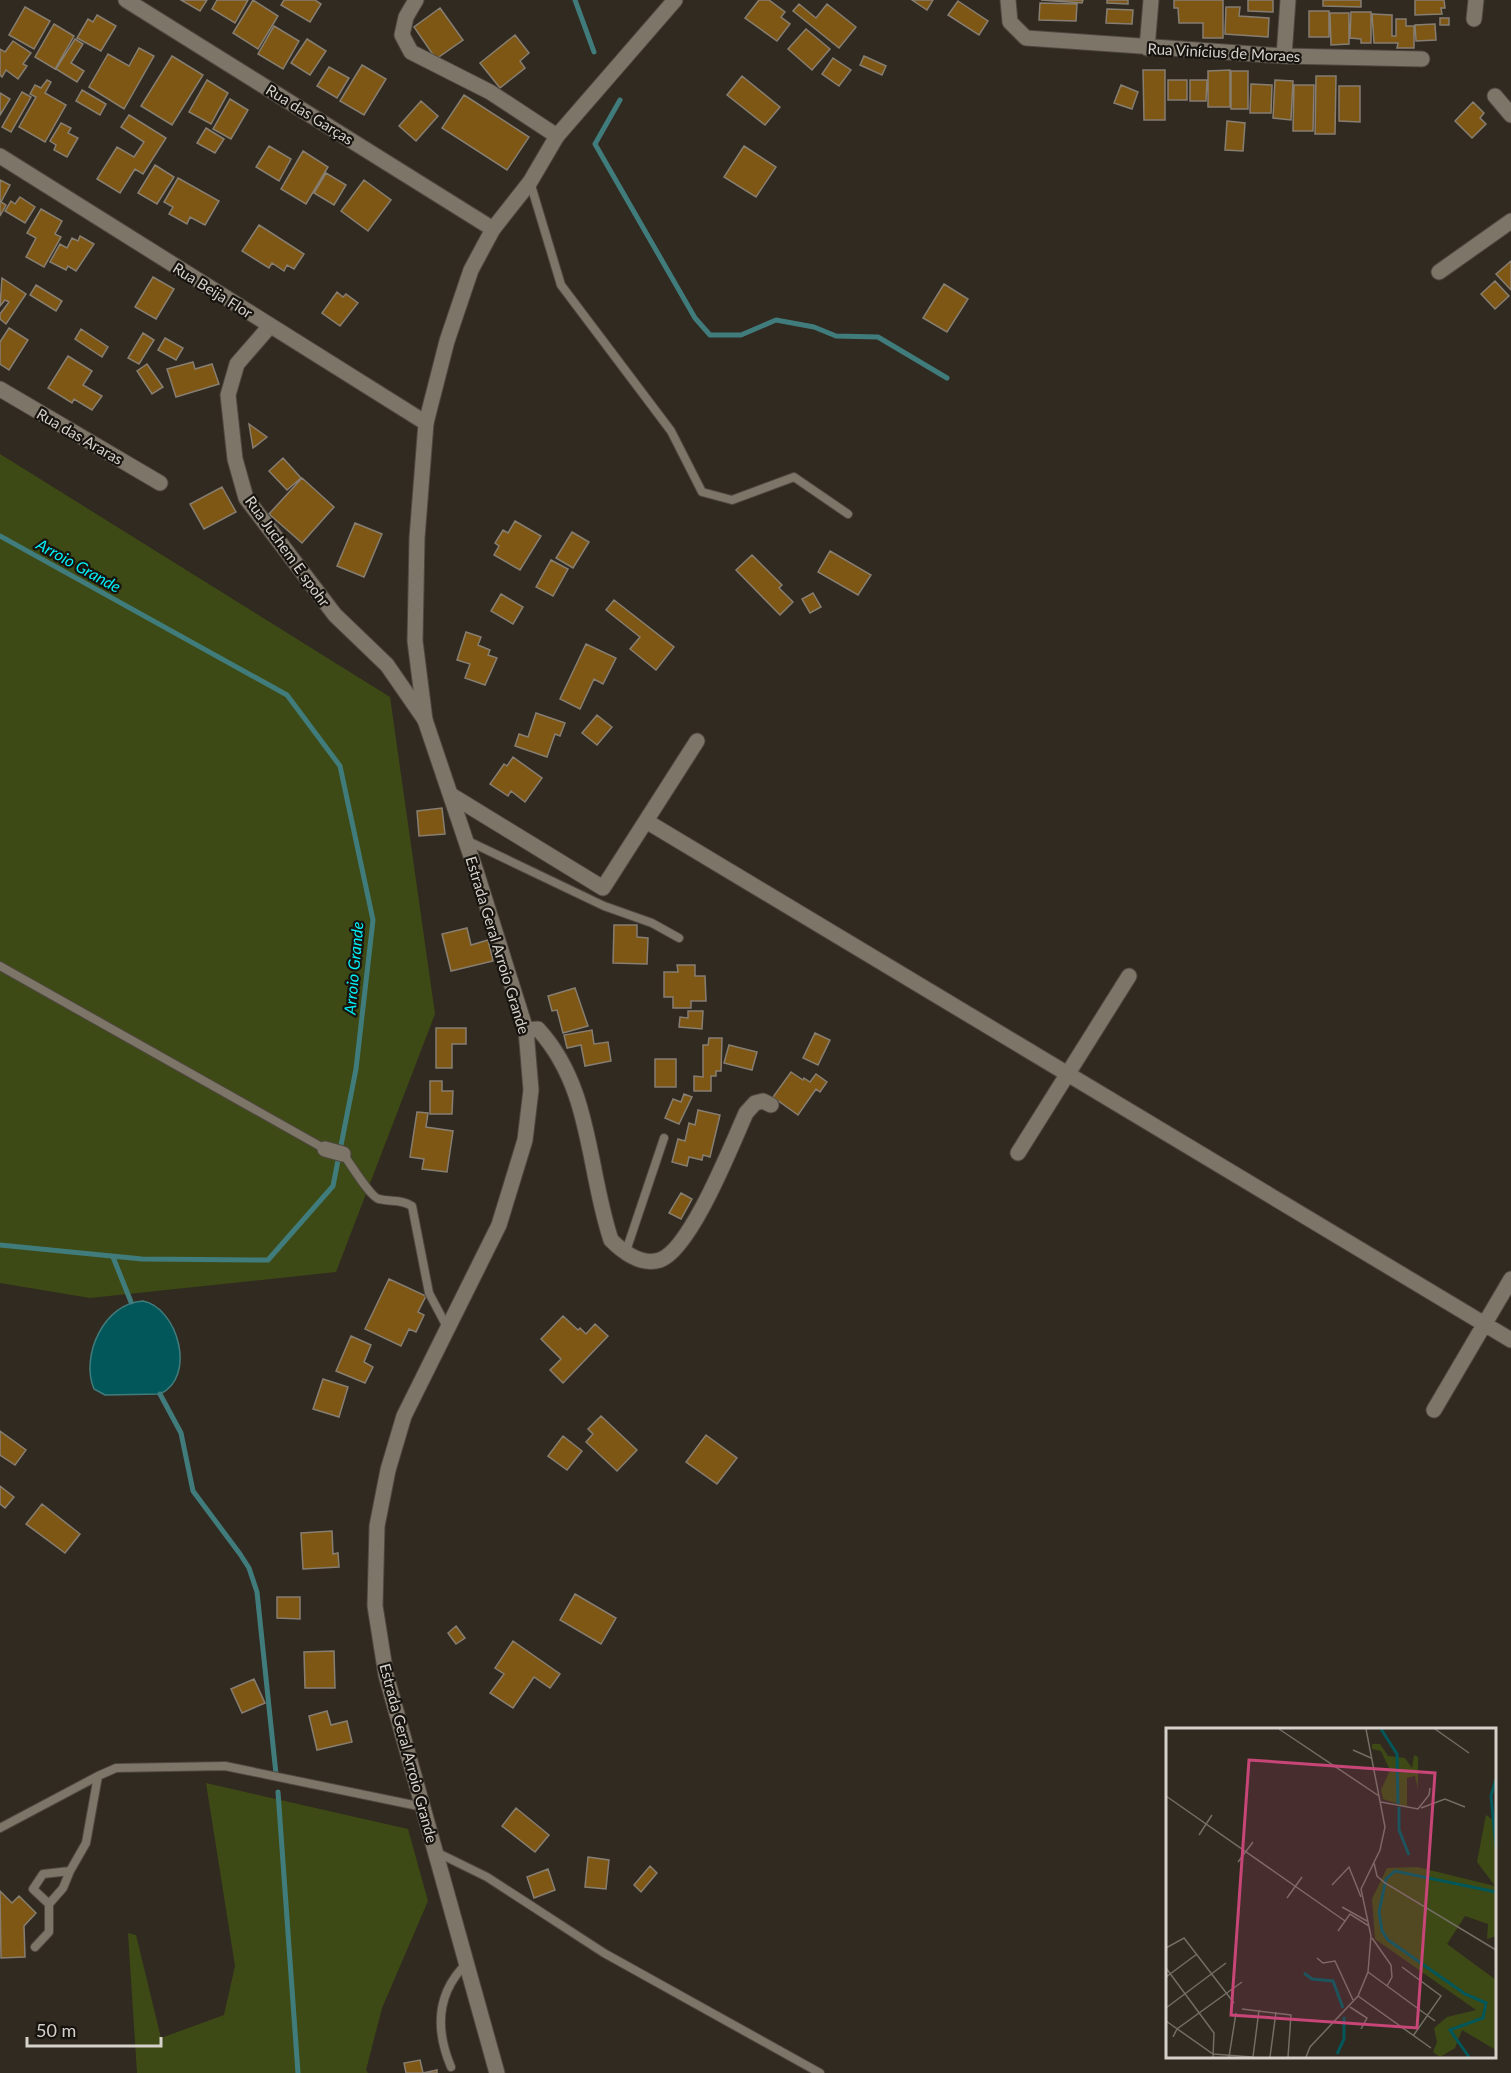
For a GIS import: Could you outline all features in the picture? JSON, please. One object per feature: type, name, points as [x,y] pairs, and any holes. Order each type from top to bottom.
[{"type":"street","name":"Rua das Garças","points":[[126,0],[493,229]]},
{"type":"street","points":[[417,0],[406,17],[402,35],[411,52],[490,92],[557,136]]},
{"type":"street","name":"Estrada Geral Arroio Grande","points":[[497,2073],[386,1676],[375,1606],[377,1527],[388,1470],[404,1416],[499,1225],[525,1140],[531,1090],[526,1030],[466,840],[425,720],[415,641],[417,538],[426,423],[447,340],[471,270],[493,229],[530,183],[557,136],[675,0]]},
{"type":"street","name":"Rua Vinícius de Moraes","points":[[1008,0],[1010,22],[1026,38],[1284,57],[1422,59]]},
{"type":"street","points":[[1147,48],[1151,0]]},
{"type":"street","points":[[1284,57],[1288,0]]},
{"type":"street","points":[[1474,19],[1476,0]]},
{"type":"street","points":[[1495,96],[1511,115]]},
{"type":"street","name":"Rua Beija Flor","points":[[0,156],[426,423]]},
{"type":"street","points":[[1438,272],[1511,221]]},
{"type":"street","name":"Rua Juchem E spohr","points":[[270,327],[237,364],[228,395],[235,459],[246,498],[335,615],[387,665],[425,720]]},
{"type":"street","name":"Rua das Araras","points":[[0,389],[160,483]]},
{"type":"street","points":[[451,795],[603,888],[697,741]]},
{"type":"street","points":[[646,821],[1069,1072],[1511,1340]]},
{"type":"street","points":[[1018,1153],[1129,976]]},
{"type":"street","points":[[526,1030],[538,1029],[564,1062],[578,1096],[611,1240],[625,1254],[645,1261],[660,1260],[672,1252],[710,1194],[746,1113],[755,1103],[763,1101],[771,1105]]},
{"type":"street","points":[[325,1149],[343,1154]]},
{"type":"street","points":[[1434,1410],[1483,1323],[1511,1279]]},
{"type":"lane","points":[[530,183],[561,285],[671,431],[702,492],[732,500],[794,477],[848,514]]},
{"type":"lane","points":[[466,840],[604,906],[652,923],[679,938]]},
{"type":"lane","points":[[0,966],[325,1149]]},
{"type":"lane","points":[[625,1254],[664,1138]]},
{"type":"lane","points":[[343,1154],[360,1176],[370,1195],[379,1199],[399,1200],[412,1206],[429,1293],[447,1327]]},
{"type":"lane","points":[[0,1828],[116,1768],[225,1766],[423,1807]]},
{"type":"lane","points":[[35,1947],[49,1932],[49,1904],[63,1888],[86,1843],[98,1776]]},
{"type":"lane","points":[[436,1852],[487,1877],[604,1953],[820,2073]]},
{"type":"lane","points":[[49,1904],[33,1889],[43,1874],[70,1871]]},
{"type":"lane","points":[[451,2067],[442,2045],[440,2028],[451,1978],[467,1963]]},
{"type":"green space","points":[[0,454],[390,697],[435,1014],[336,1272],[90,1298],[0,1283]]},
{"type":"green space","points":[[206,1783],[408,1829],[428,1901],[382,2008],[366,2070],[368,2073],[137,2073],[128,1933],[136,1935],[161,2038],[224,2015],[235,1966]]},
{"type":"water","points":[[143,1301],[155,1306],[166,1316],[174,1329],[180,1359],[178,1373],[171,1385],[160,1394],[105,1395],[94,1389],[90,1376],[93,1347],[107,1321],[117,1311],[129,1304]]},
{"type":"building","points":[[181,0],[207,0],[200,11]]},
{"type":"building","points":[[217,0],[248,0],[235,23],[212,9]]},
{"type":"building","points":[[253,0],[278,16],[258,49],[233,33]]},
{"type":"building","points":[[284,0],[315,0],[321,4],[310,22],[281,5]]},
{"type":"building","points":[[759,0],[769,0],[785,12],[781,17],[790,24],[777,41],[745,18]]},
{"type":"building","points":[[912,0],[933,0],[927,10]]},
{"type":"building","points":[[1041,0],[1083,0],[1082,3]]},
{"type":"building","points":[[1107,0],[1128,0],[1128,4],[1107,3]]},
{"type":"building","points":[[1174,0],[1223,0],[1223,38],[1203,38],[1203,23],[1179,23],[1178,8],[1174,8]]},
{"type":"building","points":[[1248,0],[1273,0],[1273,12],[1248,11]]},
{"type":"building","points":[[1323,0],[1361,0],[1361,7],[1323,6]]},
{"type":"building","points":[[1415,0],[1444,0],[1445,8],[1441,8],[1442,14],[1415,15]]},
{"type":"building","points":[[958,1],[988,21],[979,35],[948,15]]},
{"type":"building","points":[[1040,3],[1077,4],[1076,21],[1039,20]]},
{"type":"building","points":[[799,4],[816,18],[827,4],[856,27],[839,48],[793,11]]},
{"type":"building","points":[[25,7],[50,21],[34,49],[9,35]]},
{"type":"building","points":[[1226,7],[1240,7],[1239,16],[1269,18],[1268,37],[1225,34]]},
{"type":"building","points":[[440,8],[463,40],[436,59],[414,27]]},
{"type":"building","points":[[1107,9],[1133,10],[1132,24],[1106,23]]},
{"type":"building","points":[[1309,11],[1329,11],[1329,37],[1309,37]]},
{"type":"building","points":[[1351,12],[1371,12],[1371,43],[1361,43],[1361,39],[1350,38]]},
{"type":"building","points":[[1330,13],[1349,13],[1349,44],[1331,45]]},
{"type":"building","points":[[1372,14],[1392,15],[1392,36],[1396,36],[1396,19],[1406,19],[1406,26],[1414,26],[1414,48],[1397,48],[1398,43],[1374,43]]},
{"type":"building","points":[[97,15],[116,26],[101,51],[77,38],[88,19],[93,22]]},
{"type":"building","points":[[1440,18],[1449,18],[1449,25],[1440,25]]},
{"type":"building","points":[[54,24],[74,36],[55,69],[35,57]]},
{"type":"building","points":[[1435,24],[1436,40],[1416,41],[1415,25]]},
{"type":"building","points":[[274,26],[299,41],[283,69],[258,54]]},
{"type":"building","points":[[806,29],[830,49],[812,70],[788,49]]},
{"type":"building","points":[[515,35],[529,53],[520,61],[525,68],[500,88],[480,63]]},
{"type":"building","points":[[75,39],[83,44],[71,63],[84,71],[77,82],[56,69]]},
{"type":"building","points":[[307,39],[326,51],[310,75],[291,63]]},
{"type":"building","points":[[13,41],[31,53],[23,64],[27,66],[18,79],[6,70],[2,77],[0,75],[0,49],[5,52]]},
{"type":"building","points":[[139,48],[154,56],[124,109],[89,87],[108,54],[129,66]]},
{"type":"building","points":[[172,56],[203,75],[172,125],[141,106]]},
{"type":"building","points":[[864,56],[886,66],[882,75],[860,65]]},
{"type":"building","points":[[833,58],[851,70],[839,86],[822,74]]},
{"type":"building","points":[[362,65],[386,79],[364,115],[340,101]]},
{"type":"building","points":[[329,67],[349,78],[337,98],[317,86]]},
{"type":"building","points":[[1143,70],[1165,70],[1165,120],[1144,120]]},
{"type":"building","points":[[1230,70],[1230,107],[1208,107],[1208,71]]},
{"type":"building","points":[[1231,71],[1248,71],[1248,109],[1231,109]]},
{"type":"building","points":[[742,76],[780,107],[765,125],[727,95]]},
{"type":"building","points":[[1316,76],[1336,76],[1335,134],[1315,134]]},
{"type":"building","points":[[47,80],[51,82],[45,93],[66,105],[45,142],[19,127],[36,97],[30,94],[35,85],[41,88]]},
{"type":"building","points":[[207,80],[228,93],[211,124],[189,112]]},
{"type":"building","points":[[1168,80],[1187,80],[1187,100],[1168,100]]},
{"type":"building","points":[[1190,80],[1207,80],[1206,101],[1190,101]]},
{"type":"building","points":[[1275,80],[1293,81],[1291,120],[1273,118]]},
{"type":"building","points":[[1251,84],[1272,85],[1271,113],[1250,113]]},
{"type":"building","points":[[1121,85],[1138,92],[1132,109],[1114,103]]},
{"type":"building","points":[[1294,85],[1314,85],[1313,131],[1293,131]]},
{"type":"building","points":[[1339,86],[1360,86],[1360,122],[1339,121]]},
{"type":"building","points":[[82,90],[106,104],[100,115],[76,101]]},
{"type":"building","points":[[22,92],[31,97],[11,132],[2,127]]},
{"type":"building","points":[[0,93],[10,99],[0,115]]},
{"type":"building","points":[[464,95],[529,137],[507,170],[442,128]]},
{"type":"building","points":[[230,99],[248,110],[231,139],[213,129]]},
{"type":"building","points":[[421,101],[438,116],[416,141],[399,126]]},
{"type":"building","points":[[1473,102],[1484,113],[1480,118],[1486,124],[1472,138],[1455,121]]},
{"type":"building","points":[[129,115],[166,138],[143,174],[135,169],[120,193],[97,179],[117,147],[134,157],[144,142],[121,127]]},
{"type":"building","points":[[1227,121],[1245,123],[1243,151],[1225,150]]},
{"type":"building","points":[[61,123],[71,128],[68,133],[78,138],[67,157],[54,150],[56,145],[50,141]]},
{"type":"building","points":[[206,128],[224,139],[215,153],[197,143]]},
{"type":"building","points":[[269,146],[291,159],[279,181],[256,167]]},
{"type":"building","points":[[744,146],[776,167],[756,197],[724,177]]},
{"type":"building","points":[[303,151],[328,167],[306,204],[281,189]]},
{"type":"building","points":[[155,165],[174,177],[157,204],[138,193]]},
{"type":"building","points":[[326,173],[346,185],[334,205],[314,193]]},
{"type":"building","points":[[178,178],[219,201],[205,225],[190,217],[187,224],[169,214],[173,207],[164,202]]},
{"type":"building","points":[[0,180],[10,185],[1,202],[6,205],[0,216]]},
{"type":"building","points":[[364,180],[391,200],[368,231],[341,211]]},
{"type":"building","points":[[20,197],[35,207],[25,223],[5,211],[11,201],[15,204]]},
{"type":"building","points":[[41,209],[62,221],[55,234],[61,237],[44,267],[26,257],[36,238],[27,233]]},
{"type":"building","points":[[259,225],[304,254],[294,269],[287,265],[284,271],[272,263],[269,268],[242,251]]},
{"type":"building","points":[[80,236],[94,244],[76,271],[68,266],[66,270],[50,262],[60,244],[67,248],[72,238],[78,241]]},
{"type":"building","points":[[1511,261],[1511,290],[1496,274]]},
{"type":"building","points":[[153,277],[174,289],[156,319],[135,307]]},
{"type":"building","points":[[2,278],[26,294],[6,324],[0,319],[0,314],[9,302],[5,300],[0,306]]},
{"type":"building","points":[[1495,281],[1509,296],[1495,309],[1481,294]]},
{"type":"building","points":[[944,284],[968,299],[947,332],[923,318]]},
{"type":"building","points":[[36,285],[62,301],[56,311],[30,295]]},
{"type":"building","points":[[337,292],[343,297],[346,294],[358,303],[340,326],[322,313]]},
{"type":"building","points":[[9,328],[28,340],[9,370],[0,364],[0,342]]},
{"type":"building","points":[[81,329],[108,347],[102,357],[75,339]]},
{"type":"building","points":[[143,333],[154,340],[139,364],[128,358]]},
{"type":"building","points":[[165,338],[183,348],[176,360],[158,350]]},
{"type":"building","points":[[68,356],[92,371],[83,385],[102,396],[92,410],[74,399],[72,403],[48,388]]},
{"type":"building","points":[[193,362],[195,369],[212,364],[219,384],[176,397],[167,369]]},
{"type":"building","points":[[147,364],[163,387],[152,394],[137,371]]},
{"type":"building","points":[[249,424],[267,437],[253,448]]},
{"type":"building","points":[[283,458],[301,478],[287,490],[269,471]]},
{"type":"building","points":[[302,478],[334,507],[302,543],[269,514]]},
{"type":"building","points":[[222,487],[236,512],[204,529],[190,504]]},
{"type":"building","points":[[515,521],[541,536],[520,570],[494,555],[499,546],[495,543],[503,530],[508,533]]},
{"type":"building","points":[[355,523],[382,534],[364,577],[337,566]]},
{"type":"building","points":[[572,532],[589,542],[573,568],[556,558]]},
{"type":"building","points":[[830,551],[871,575],[858,595],[818,572]]},
{"type":"building","points":[[752,555],[782,585],[779,588],[793,602],[780,615],[736,570]]},
{"type":"building","points":[[551,560],[568,569],[553,596],[536,587]]},
{"type":"building","points":[[813,593],[821,607],[810,613],[802,599]]},
{"type":"building","points":[[501,594],[523,607],[513,624],[491,611]]},
{"type":"building","points":[[614,600],[674,647],[656,670],[630,649],[640,637],[606,610]]},
{"type":"building","points":[[466,632],[481,637],[478,645],[490,650],[488,655],[497,658],[485,685],[465,678],[470,664],[457,660]]},
{"type":"building","points":[[586,644],[616,658],[603,684],[594,679],[580,709],[560,699]]},
{"type":"building","points":[[536,713],[565,723],[560,736],[555,734],[547,757],[515,746],[519,734],[528,737]]},
{"type":"building","points":[[597,715],[612,727],[597,745],[582,733]]},
{"type":"building","points":[[513,757],[542,778],[525,802],[511,791],[508,796],[490,784],[504,764],[507,766]]},
{"type":"building","points":[[442,808],[445,834],[419,836],[417,811]]},
{"type":"building","points":[[614,925],[637,925],[637,937],[648,938],[647,964],[613,963]]},
{"type":"building","points":[[467,928],[471,945],[488,940],[493,961],[451,971],[442,934]]},
{"type":"building","points":[[677,965],[695,965],[695,976],[705,976],[706,1001],[691,1001],[691,1008],[673,1008],[673,997],[664,997],[664,972],[678,972]]},
{"type":"building","points":[[575,988],[588,1026],[563,1033],[557,1010],[552,1011],[548,996]]},
{"type":"building","points":[[688,1011],[703,1011],[702,1029],[679,1027],[680,1017],[688,1018]]},
{"type":"building","points":[[436,1028],[466,1028],[466,1044],[452,1044],[452,1068],[436,1068]]},
{"type":"building","points":[[592,1030],[594,1044],[608,1042],[611,1061],[585,1066],[581,1045],[567,1048],[564,1035]]},
{"type":"building","points":[[815,1033],[830,1040],[818,1065],[803,1058]]},
{"type":"building","points":[[709,1038],[722,1038],[721,1071],[716,1071],[716,1076],[711,1076],[711,1091],[694,1091],[694,1076],[703,1077],[703,1045],[708,1045]]},
{"type":"building","points":[[729,1045],[757,1052],[752,1070],[724,1063]]},
{"type":"building","points":[[655,1059],[676,1059],[676,1087],[655,1087]]},
{"type":"building","points":[[791,1072],[810,1082],[816,1074],[827,1082],[820,1092],[816,1089],[798,1115],[773,1097]]},
{"type":"building","points":[[430,1081],[442,1081],[442,1091],[453,1091],[452,1114],[430,1114]]},
{"type":"building","points":[[684,1094],[692,1097],[679,1124],[665,1118],[673,1099],[681,1102]]},
{"type":"building","points":[[698,1110],[720,1115],[710,1157],[703,1155],[702,1160],[689,1157],[687,1166],[672,1162],[678,1139],[685,1141],[689,1123],[695,1125]]},
{"type":"building","points":[[417,1112],[428,1113],[426,1127],[453,1131],[447,1172],[422,1169],[424,1159],[410,1157]]},
{"type":"building","points":[[681,1193],[692,1199],[681,1219],[669,1213]]},
{"type":"building","points":[[389,1279],[426,1296],[418,1312],[424,1315],[416,1332],[409,1329],[401,1346],[365,1329]]},
{"type":"building","points":[[563,1316],[586,1334],[595,1324],[608,1336],[563,1383],[550,1370],[561,1359],[541,1339]]},
{"type":"building","points":[[351,1336],[371,1345],[364,1362],[373,1367],[365,1383],[336,1371]]},
{"type":"building","points":[[323,1379],[348,1387],[339,1417],[313,1409]]},
{"type":"building","points":[[601,1416],[637,1450],[617,1471],[586,1442],[593,1434],[588,1429]]},
{"type":"building","points":[[0,1431],[26,1450],[15,1465],[0,1455]]},
{"type":"building","points":[[706,1435],[737,1458],[717,1484],[686,1462]]},
{"type":"building","points":[[563,1436],[582,1451],[567,1470],[548,1456]]},
{"type":"building","points":[[0,1486],[14,1497],[5,1508],[0,1504]]},
{"type":"building","points":[[42,1504],[80,1534],[65,1553],[26,1524]]},
{"type":"building","points":[[332,1531],[333,1554],[338,1553],[339,1567],[303,1569],[301,1533]]},
{"type":"building","points":[[575,1594],[616,1618],[601,1644],[560,1620]]},
{"type":"building","points":[[277,1597],[300,1597],[300,1619],[277,1618]]},
{"type":"building","points":[[456,1626],[465,1638],[456,1644],[448,1633]]},
{"type":"building","points":[[513,1641],[560,1674],[550,1688],[534,1677],[513,1708],[490,1693],[504,1674],[495,1668]]},
{"type":"building","points":[[334,1651],[335,1688],[305,1688],[304,1652]]},
{"type":"building","points":[[254,1679],[265,1703],[242,1713],[231,1689]]},
{"type":"building","points":[[327,1711],[331,1725],[347,1721],[352,1742],[317,1750],[309,1716]]},
{"type":"building","points":[[516,1808],[549,1835],[535,1852],[502,1826]]},
{"type":"building","points":[[588,1857],[609,1860],[606,1889],[585,1887]]},
{"type":"building","points":[[650,1866],[657,1873],[641,1892],[634,1885]]},
{"type":"building","points":[[548,1869],[555,1890],[534,1898],[527,1877]]},
{"type":"building","points":[[0,1891],[12,1903],[19,1896],[36,1913],[24,1926],[25,1957],[1,1958]]},
{"type":"building","points":[[420,2060],[423,2073],[406,2073],[404,2063]]},
{"type":"waterway","points":[[575,0],[594,52]]},
{"type":"waterway","points":[[620,100],[595,144],[695,318],[710,335],[741,335],[776,320],[814,327],[836,336],[878,337],[947,378]]},
{"type":"waterway","name":"Arroio Grande","points":[[0,536],[287,695],[340,766],[373,920],[356,1069],[333,1186],[268,1260],[142,1259],[0,1245]]},
{"type":"waterway","points":[[113,1257],[131,1302]]},
{"type":"waterway","points":[[160,1394],[181,1433],[193,1491],[249,1568],[257,1592],[276,1774]]},
{"type":"waterway","points":[[278,1792],[298,2073]]}]
